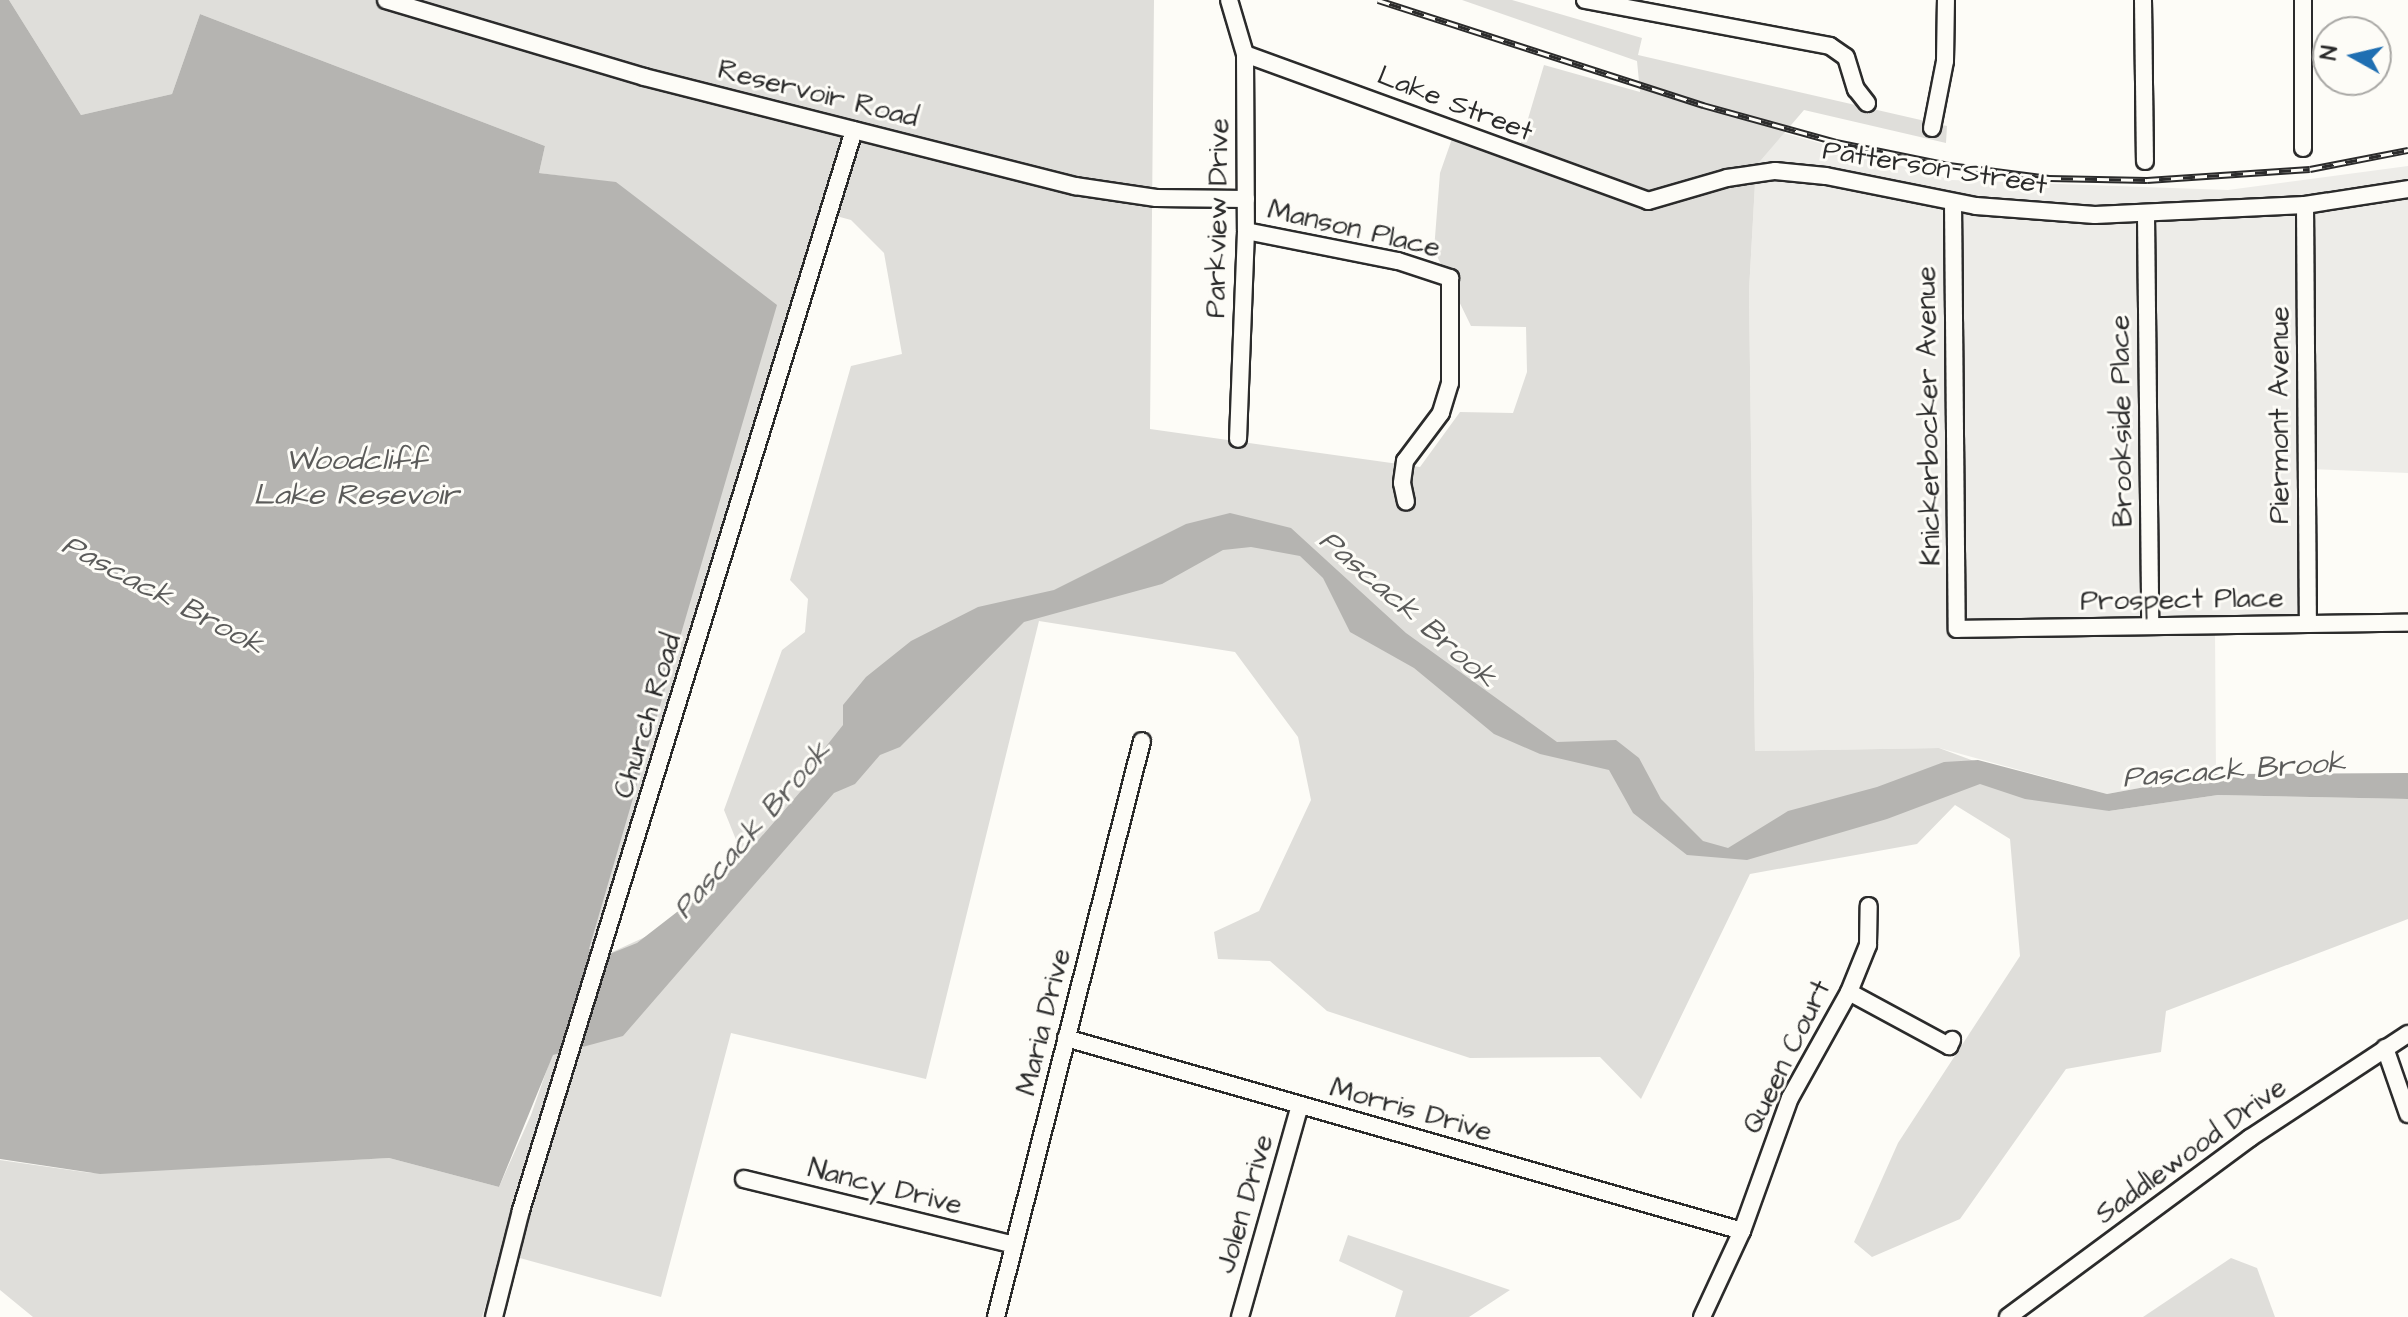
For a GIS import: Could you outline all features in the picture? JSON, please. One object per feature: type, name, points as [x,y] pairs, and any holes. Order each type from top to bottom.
[{"type":"street","name":"Reservoir Road","points":[[386,0],[644,77],[1104,191],[1246,199]]},
{"type":"street","name":"Parkview Drive","points":[[1229,0],[1245,54],[1246,231],[1238,439]]},
{"type":"street","points":[[1585,0],[1830,46],[1846,57],[1856,89],[1867,103]]},
{"type":"street","points":[[1932,128],[1945,61],[1946,0]]},
{"type":"street","points":[[2143,0],[2145,161]]},
{"type":"street","points":[[2303,0],[2303,148]]},
{"type":"street","name":"Lake Street","points":[[1245,54],[1648,201]]},
{"type":"street","name":"Church Road","points":[[494,1317],[571,1053],[854,130]]},
{"type":"street","name":"Patterson Street","points":[[1648,201],[1727,178],[1775,171],[1826,176],[1953,203],[2035,212],[2146,215],[2305,205],[2408,189]]},
{"type":"street","name":"Knickerbocker Avenue","points":[[1953,203],[1957,629]]},
{"type":"street","name":"Piermont Avenue","points":[[2305,205],[2308,624]]},
{"type":"street","name":"Brookside Place","points":[[2146,215],[2150,626]]},
{"type":"street","name":"Manson Place","points":[[1246,231],[1398,261],[1450,278],[1450,383],[1441,413],[1405,461],[1402,483],[1406,502]]},
{"type":"street","name":"Prospect Place","points":[[1957,629],[2408,623]]},
{"type":"street","name":"Maria Drive","points":[[996,1317],[1142,741]]},
{"type":"street","name":"Queen Court","points":[[1702,1317],[1742,1231],[1790,1098],[1849,992],[1868,945],[1869,906]]},
{"type":"street","points":[[1849,992],[1949,1046],[1952,1040]]},
{"type":"street","name":"Saddlewood Drive","points":[[2008,1317],[2250,1138],[2408,1034]]},
{"type":"street","name":"Morris Drive","points":[[1066,1038],[1742,1231]]},
{"type":"street","points":[[2385,1048],[2408,1114]]},
{"type":"street","name":"Jolen Drive","points":[[1240,1317],[1300,1105]]},
{"type":"street","name":"Nancy Drive","points":[[744,1179],[1014,1245]]},
{"type":"shaded area","points":[[9,0],[1154,0],[1150,429],[1420,467],[1460,412],[1513,413],[1527,372],[1526,327],[1471,326],[1434,250],[1440,173],[1454,133],[1516,159],[1544,65],[1640,92],[1637,61],[1462,0],[1512,0],[1642,38],[1638,55],[1947,126],[1946,143],[1804,110],[1756,166],[1749,291],[1755,751],[1939,748],[2109,811],[2218,795],[2408,799],[2408,919],[2166,1011],[2161,1052],[2066,1069],[1960,1219],[1872,1257],[1854,1242],[1898,1143],[2020,956],[2010,839],[1955,805],[1917,844],[1750,874],[1641,1099],[1600,1057],[1470,1058],[1327,1011],[1270,961],[1218,959],[1214,932],[1259,911],[1311,800],[1298,737],[1235,652],[1039,621],[926,1079],[731,1033],[661,1297],[502,1253],[482,1317],[33,1317],[0,1290],[0,1160],[91,1173],[389,1158],[499,1187],[531,1115],[580,975],[617,183],[539,173],[545,146],[200,14],[172,94],[81,115]],"holes":[[[829,214],[851,220],[884,253],[902,354],[851,366],[790,580],[808,599],[805,632],[782,650],[724,810],[743,857],[658,931],[608,954]]]},
{"type":"shaded area","points":[[1784,133],[1952,180],[2228,190],[2408,166],[2408,473],[2311,469],[2309,627],[2215,630],[2216,774],[2107,794],[1939,748],[1755,751],[1749,291],[1756,166]]},
{"type":"shaded area","points":[[1348,1235],[1510,1290],[1469,1317],[1395,1317],[1403,1291],[1339,1261]]},
{"type":"shaded area","points":[[2231,1258],[2257,1268],[2275,1317],[2143,1317]]},
{"type":"water","name":"Woodcliff Lake Resevoir","points":[[0,0],[9,0],[81,115],[172,94],[200,14],[545,146],[539,173],[616,182],[777,305],[589,949],[607,955],[637,943],[735,867],[814,776],[820,754],[843,725],[843,705],[866,677],[911,641],[978,607],[1054,590],[1186,524],[1230,513],[1291,528],[1406,633],[1557,742],[1616,740],[1639,758],[1661,799],[1703,841],[1728,848],[1788,811],[1877,787],[1944,762],[1978,760],[2107,794],[2216,774],[2408,773],[2408,799],[2218,795],[2109,811],[2025,799],[1980,784],[1887,819],[1747,860],[1687,855],[1633,813],[1609,770],[1540,754],[1494,734],[1414,668],[1350,632],[1323,578],[1300,556],[1251,547],[1223,550],[1162,584],[1024,622],[900,747],[880,755],[855,784],[834,793],[623,1036],[553,1055],[499,1187],[389,1158],[100,1174],[0,1159]]},
{"type":"railway","points":[[1378,0],[1703,105],[1836,142],[1949,165],[2049,178],[2147,180],[2310,169],[2408,150]]},
{"type":"water label","name":"Pascack Brook","points":[[163,595]]},
{"type":"water label","name":"Pascack Brook","points":[[1408,609]]},
{"type":"water label","name":"Pascack Brook","points":[[2234,770]]},
{"type":"water label","name":"Pascack Brook","points":[[752,830]]}]
